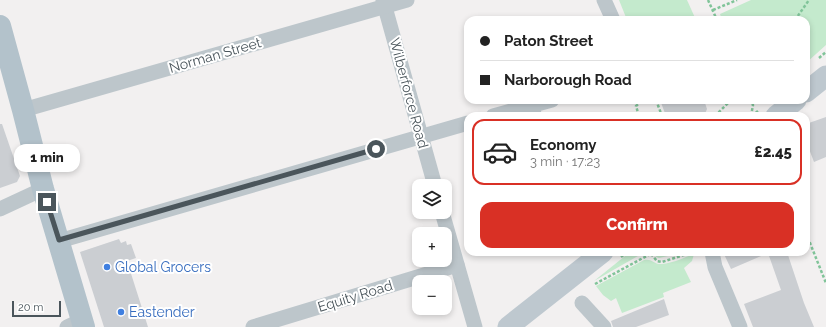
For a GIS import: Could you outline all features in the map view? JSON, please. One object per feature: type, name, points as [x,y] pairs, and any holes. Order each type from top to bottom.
[{"type":"main road","points":[[0,26],[4,55],[23,110],[43,189],[59,240],[78,325]]},
{"type":"street","name":"Norman Street","points":[[23,110],[384,3],[407,0]]},
{"type":"street","points":[[604,0],[611,16]]},
{"type":"street","name":"Wilberforce Road","points":[[384,3],[433,179]]},
{"type":"street","points":[[810,89],[826,76]]},
{"type":"street","points":[[523,112],[537,110],[546,104]]},
{"type":"street","points":[[781,112],[791,104]]},
{"type":"street","points":[[59,240],[464,124]]},
{"type":"street","points":[[0,209],[43,189]]},
{"type":"street","points":[[444,219],[476,327]]},
{"type":"street","points":[[508,327],[598,256]]},
{"type":"street","points":[[713,256],[715,267],[740,327]]},
{"type":"street","name":"Equity Road","points":[[253,327],[457,266]]},
{"type":"street","points":[[582,303],[604,327]]},
{"type":"path","points":[[708,0],[715,16]]},
{"type":"path","points":[[713,10],[737,0]]},
{"type":"path","points":[[798,16],[809,0]]},
{"type":"path","points":[[719,112],[727,104]]},
{"type":"path","points":[[810,243],[826,284]]},
{"type":"path","points":[[587,283],[595,284],[647,256]]},
{"type":"path","points":[[654,256],[657,261],[662,262],[681,256]]},
{"type":"green space","points":[[619,0],[687,0],[694,16],[625,16]]},
{"type":"green space","points":[[751,0],[826,0],[826,45],[810,59],[810,16],[721,16],[720,14]]},
{"type":"green space","points":[[625,256],[638,256],[594,281]]},
{"type":"green space","points":[[656,256],[668,256],[659,258]]},
{"type":"green space","points":[[688,256],[693,256],[692,261],[684,268],[691,282],[663,293],[664,297],[622,313],[616,298],[611,301],[603,295],[596,286],[644,260],[649,260],[657,264],[674,261]]},
{"type":"building","points":[[662,104],[705,104],[707,109],[706,112],[664,112]]},
{"type":"building","points":[[826,117],[826,157],[814,162],[810,152],[810,123]]},
{"type":"building","points":[[0,124],[2,124],[20,176],[17,182],[0,188]]},
{"type":"building","points":[[119,239],[121,243],[126,241],[127,245],[131,244],[136,258],[127,261],[148,327],[104,327],[80,252]]},
{"type":"building","points":[[725,256],[761,256],[731,269]]},
{"type":"building","points":[[769,256],[788,256],[804,303],[814,327],[753,327],[744,304],[781,290]]},
{"type":"building","points":[[664,299],[669,315],[636,327],[613,327],[611,321]]},
{"type":"place","name":"Global Grocers","points":[[107,267]]},
{"type":"place","name":"Eastender","points":[[121,312]]},
{"type":"route","points":[[47,202],[59,240],[376,149]]}]
